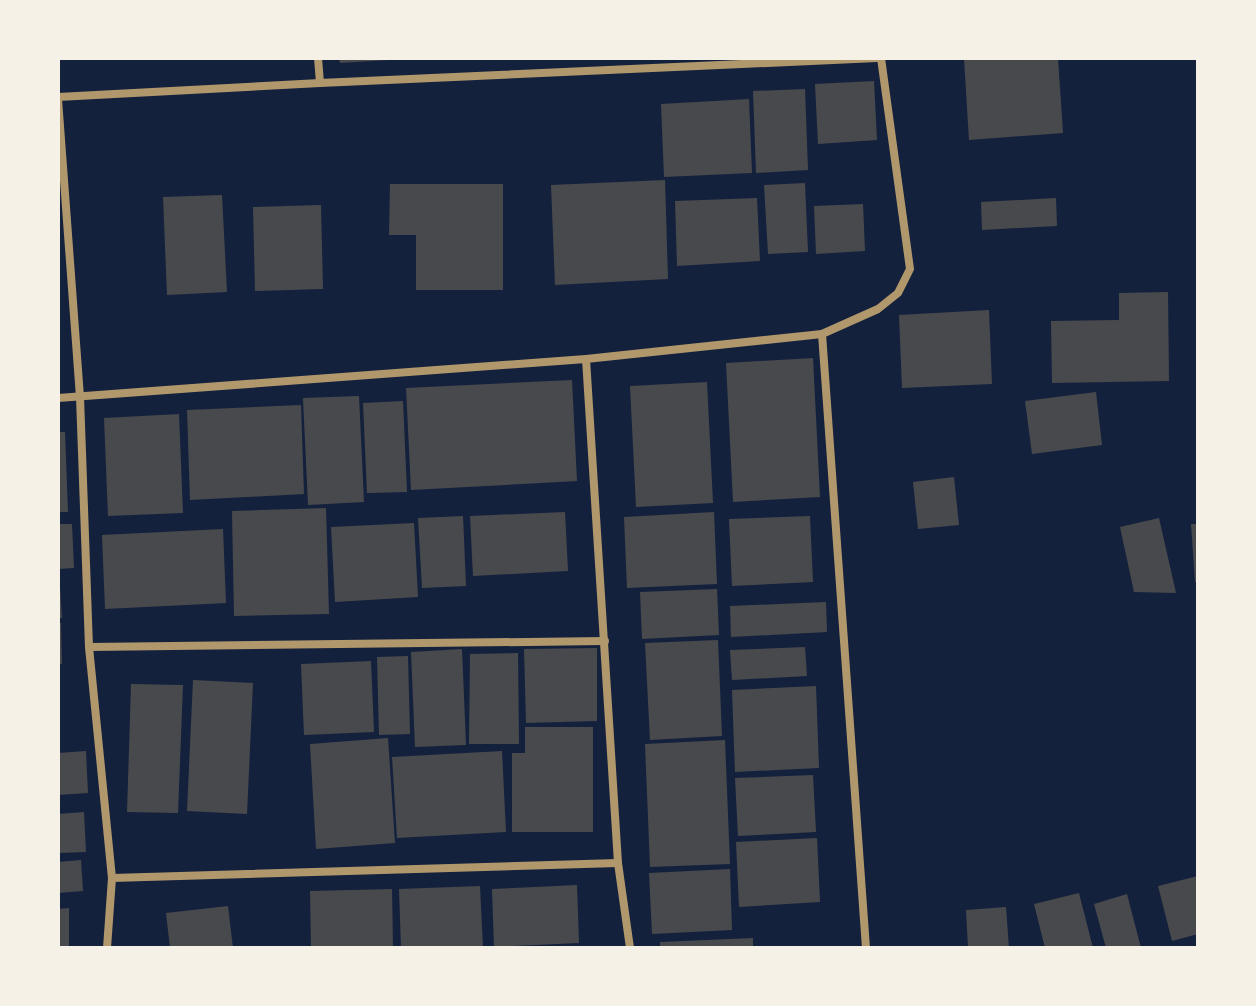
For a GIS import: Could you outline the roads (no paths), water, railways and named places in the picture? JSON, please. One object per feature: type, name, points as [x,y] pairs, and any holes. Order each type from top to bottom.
[{"type":"street","points":[[318,58],[320,83]]},
{"type":"street","points":[[58,398],[80,397],[586,359],[822,334],[878,309],[898,293],[910,269],[879,58],[58,98],[80,397],[89,647],[112,878],[107,948]]},
{"type":"street","points":[[822,334],[866,948]]},
{"type":"street","points":[[586,359],[618,863],[630,948]]},
{"type":"street","points":[[89,647],[605,641]]},
{"type":"street","points":[[112,878],[618,863]]}]
